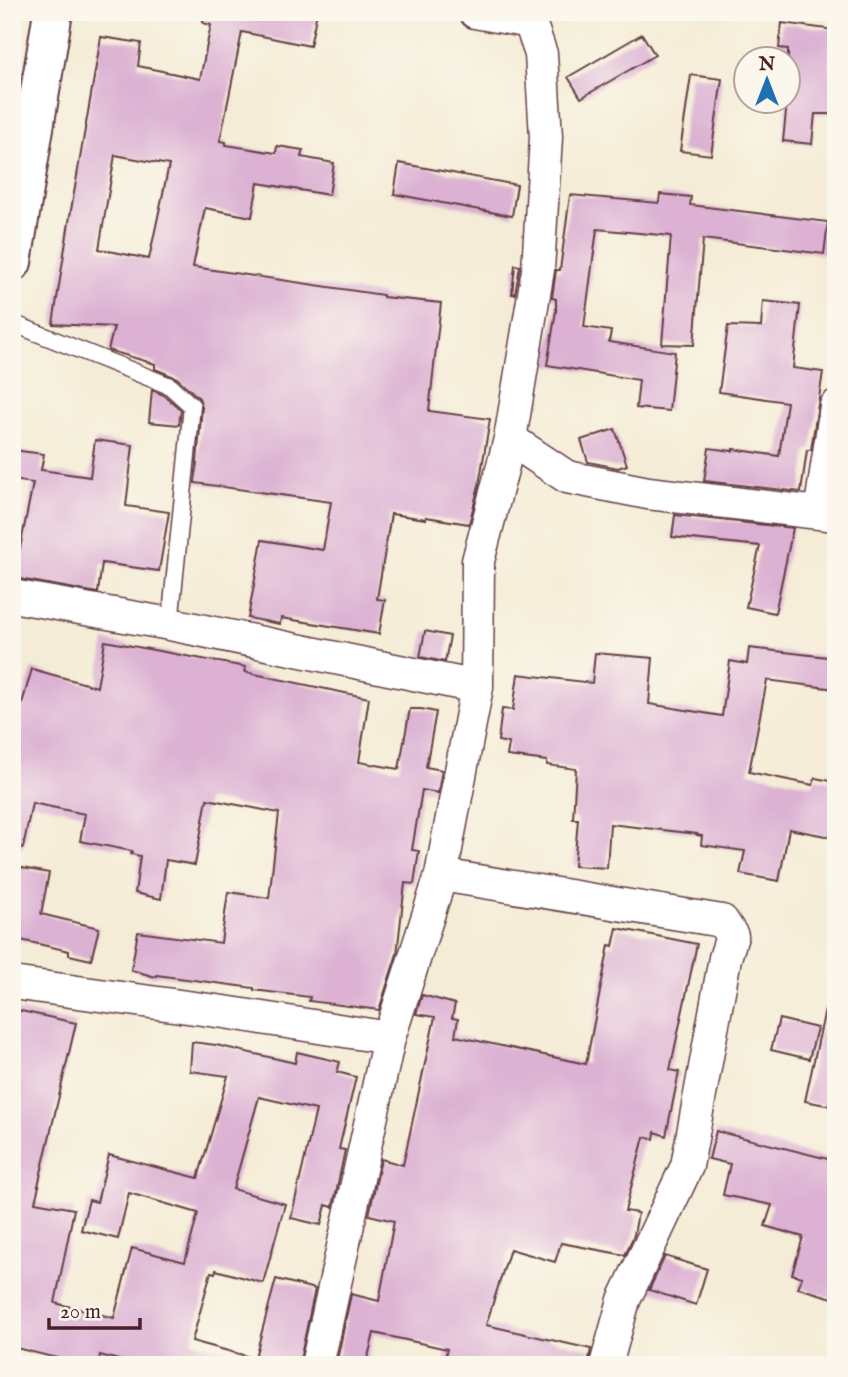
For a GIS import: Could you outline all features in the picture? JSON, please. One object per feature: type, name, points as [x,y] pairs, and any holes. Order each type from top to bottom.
[{"type":"street","points":[[12,262],[53,12]]},
{"type":"street","points":[[317,1365],[389,1038],[441,875],[477,687],[478,561],[510,439],[538,270],[547,137],[541,54],[530,22],[475,12]]},
{"type":"street","points":[[510,439],[567,477],[648,493],[828,514],[836,406]]},
{"type":"street","points":[[12,596],[170,624],[477,687]]},
{"type":"street","points":[[441,875],[722,921],[732,936],[725,958],[687,1166],[624,1300],[606,1365]]},
{"type":"street","points":[[12,983],[389,1038]]},
{"type":"lane","points":[[12,323],[170,386],[192,406],[170,624]]},
{"type":"building","points":[[204,12],[317,12],[310,46],[242,32],[220,141],[226,142],[226,145],[276,153],[277,146],[303,150],[301,157],[334,163],[329,195],[258,183],[252,217],[205,208],[193,267],[383,297],[441,303],[429,411],[490,419],[479,485],[469,524],[391,514],[377,599],[385,600],[379,634],[281,618],[280,624],[248,618],[262,540],[323,550],[331,502],[195,483],[202,407],[199,398],[177,378],[155,369],[155,364],[108,350],[114,327],[53,324],[101,37],[141,43],[138,66],[200,79],[211,25],[203,23]],"holes":[[[115,155],[169,165],[149,259],[99,249]]]},
{"type":"building","points":[[782,23],[835,30],[830,71],[836,71],[836,114],[815,114],[812,144],[783,141],[786,116],[802,116],[802,46],[779,46]]},
{"type":"building","points":[[642,34],[655,55],[581,98],[568,77]]},
{"type":"building","points":[[691,75],[722,79],[711,155],[680,151]]},
{"type":"building","points":[[399,163],[517,185],[512,216],[394,194]]},
{"type":"building","points":[[660,194],[691,197],[690,205],[828,222],[824,254],[703,239],[694,345],[662,344],[671,236],[597,229],[584,327],[611,331],[609,342],[675,352],[669,411],[636,408],[639,380],[547,365],[556,311],[556,299],[552,298],[556,270],[560,270],[570,195],[659,203]]},
{"type":"building","points":[[515,265],[520,266],[515,294],[512,294]]},
{"type":"building","points":[[763,301],[800,305],[793,368],[823,372],[811,450],[807,450],[801,492],[704,481],[709,448],[779,456],[787,402],[719,392],[728,326],[761,327]]},
{"type":"building","points":[[152,390],[164,395],[181,410],[179,425],[149,422]]},
{"type":"building","points":[[615,429],[627,465],[618,468],[588,462],[581,440]]},
{"type":"building","points":[[95,440],[133,445],[126,506],[169,512],[159,571],[102,563],[98,593],[14,578],[33,483],[12,480],[12,450],[44,454],[41,470],[90,477]]},
{"type":"building","points":[[675,515],[793,528],[775,613],[746,607],[760,546],[672,537]]},
{"type":"building","points":[[425,631],[450,636],[445,662],[420,657]]},
{"type":"building","points":[[105,641],[246,667],[245,672],[369,698],[359,762],[399,769],[410,709],[436,712],[426,767],[442,770],[438,793],[422,790],[412,850],[419,851],[414,884],[405,883],[397,954],[379,1010],[309,1001],[310,997],[254,988],[156,977],[131,970],[138,932],[221,943],[228,892],[269,898],[279,813],[207,799],[195,865],[166,860],[161,899],[135,893],[140,856],[131,854],[132,851],[80,841],[85,814],[32,803],[23,848],[12,847],[12,738],[32,669],[97,687]]},
{"type":"building","points":[[749,648],[836,658],[836,689],[767,680],[749,772],[813,785],[815,778],[836,782],[836,838],[789,829],[779,881],[740,874],[745,851],[701,845],[702,836],[697,834],[610,824],[607,868],[574,866],[578,819],[573,819],[576,769],[547,765],[547,761],[507,756],[509,743],[498,741],[502,709],[513,710],[518,674],[592,683],[595,653],[653,658],[649,704],[722,716],[730,661],[747,664]]},
{"type":"building","points":[[12,866],[49,873],[41,914],[99,928],[91,960],[69,955],[69,951],[12,938]]},
{"type":"building","points":[[617,928],[697,944],[670,1070],[679,1072],[666,1136],[655,1132],[654,1139],[644,1137],[625,1211],[638,1213],[634,1235],[625,1255],[561,1243],[555,1262],[510,1249],[486,1325],[591,1349],[588,1365],[443,1365],[447,1349],[374,1333],[366,1365],[336,1365],[351,1294],[379,1301],[394,1221],[369,1215],[381,1159],[403,1165],[435,1017],[416,1014],[422,995],[455,1004],[452,1018],[458,1019],[455,1036],[586,1064],[609,945],[613,946]]},
{"type":"building","points":[[12,1009],[76,1023],[35,1202],[74,1209],[55,1303],[114,1318],[132,1248],[185,1262],[198,1213],[129,1193],[118,1239],[81,1230],[89,1200],[97,1202],[109,1155],[198,1178],[228,1076],[190,1071],[192,1042],[295,1063],[297,1052],[340,1062],[337,1072],[356,1077],[339,1149],[345,1150],[333,1207],[326,1205],[321,1225],[291,1218],[316,1110],[259,1097],[233,1189],[285,1204],[263,1283],[216,1270],[215,1273],[211,1272],[192,1341],[250,1357],[249,1365],[137,1365],[100,1355],[98,1365],[85,1365],[12,1347]]},
{"type":"building","points":[[825,1010],[836,1011],[836,1107],[805,1101]]},
{"type":"building","points":[[779,1019],[817,1028],[809,1059],[771,1050]]},
{"type":"building","points":[[716,1131],[836,1161],[836,1299],[798,1288],[802,1277],[792,1274],[803,1237],[765,1226],[772,1205],[723,1195],[730,1164],[709,1159]]},
{"type":"building","points":[[665,1256],[707,1269],[696,1305],[649,1290]]},
{"type":"building","points":[[276,1279],[315,1289],[299,1365],[253,1365]]}]
